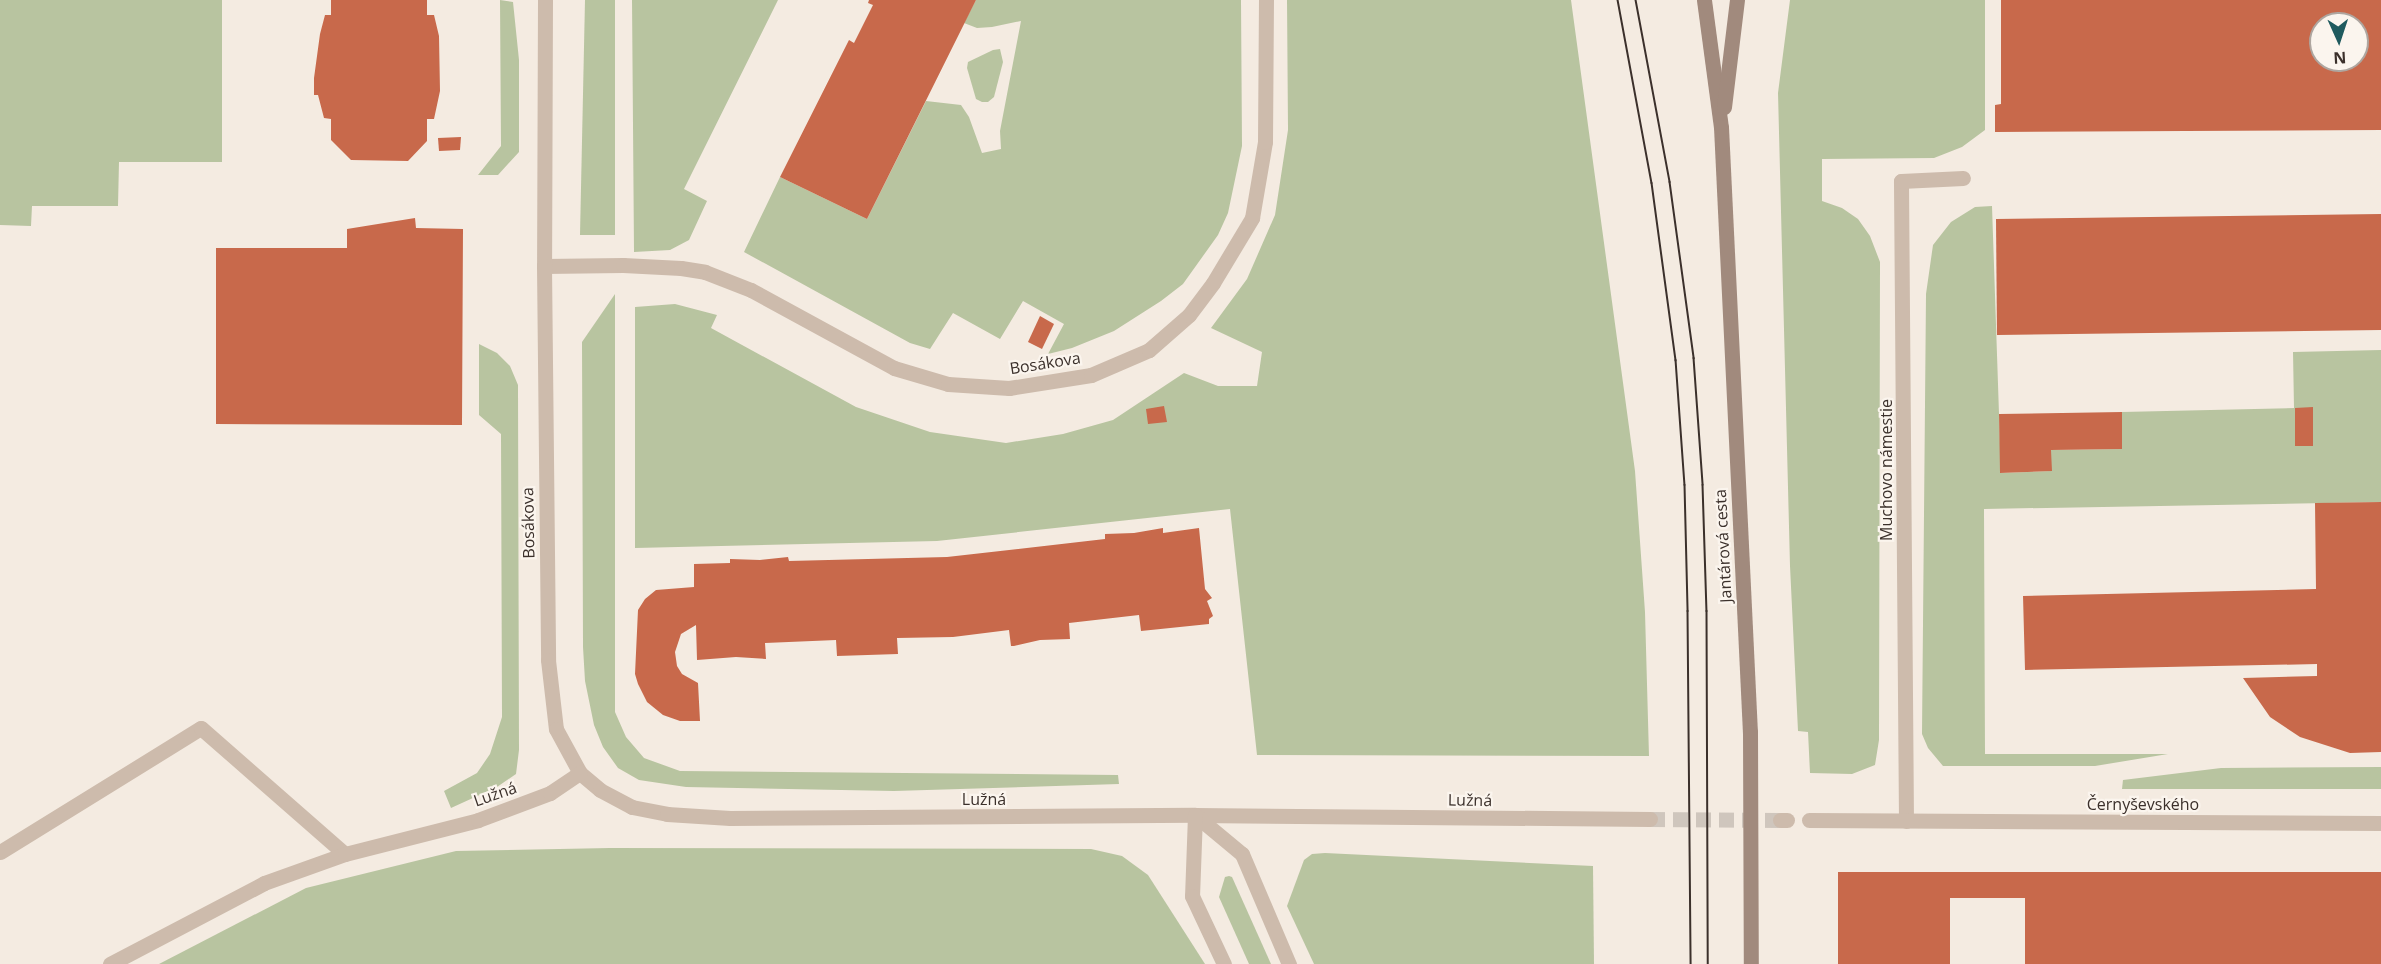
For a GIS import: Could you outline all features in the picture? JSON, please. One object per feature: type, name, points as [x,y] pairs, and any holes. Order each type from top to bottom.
[{"type":"street","name":"Bosákova","points":[[546,0],[544,266],[548,660],[556,729],[580,773]]},
{"type":"street","name":"Bosákova","points":[[544,266],[623,265],[681,268],[705,272],[751,290],[894,368],[948,384],[1010,388],[1091,375],[1149,350],[1189,315],[1213,283],[1252,218],[1265,142],[1266,0]]},
{"type":"street","name":"Jantárová cesta","points":[[1704,0],[1721,128],[1750,732],[1751,964]]},
{"type":"street","name":"Jantárová cesta","points":[[1721,128],[1737,0]]},
{"type":"street","name":"Muchovo námestie","points":[[1906,821],[1901,181],[1963,178]]},
{"type":"street","points":[[0,852],[201,728],[345,854]]},
{"type":"street","name":"Lužná","points":[[110,964],[264,883],[345,854],[478,820],[550,794],[580,773],[600,790],[632,807],[667,814],[707,817],[1195,815],[1650,819]]},
{"type":"street","points":[[1195,815],[1192,896],[1224,964]]},
{"type":"street","points":[[1195,815],[1242,854],[1289,964]]},
{"type":"street","points":[[1809,820],[1906,821]]},
{"type":"street","name":"Černyševského","points":[[1906,821],[2381,823]]},
{"type":"green space","points":[[0,0],[222,0],[222,162],[119,162],[118,206],[32,206],[31,226],[0,225]]},
{"type":"green space","points":[[500,0],[513,2],[519,60],[519,152],[498,175],[478,175],[501,146]]},
{"type":"green space","points":[[585,0],[615,0],[615,235],[580,235]]},
{"type":"green space","points":[[632,0],[778,0],[684,189],[707,201],[689,240],[670,250],[634,252]]},
{"type":"green space","points":[[976,0],[1241,0],[1242,146],[1228,213],[1218,235],[1183,284],[1161,301],[1114,331],[1072,348],[1048,354],[1064,324],[1023,301],[1000,339],[953,313],[930,349],[910,343],[744,252],[780,177],[867,219],[926,101],[961,105],[969,117],[982,153],[1001,149],[1000,131],[1021,21],[977,28],[964,23]]},
{"type":"green space","points":[[1287,0],[1571,0],[1635,471],[1645,612],[1649,756],[1257,755],[1230,509],[937,541],[635,548],[635,307],[675,304],[717,315],[711,328],[856,407],[930,432],[1006,443],[1063,434],[1113,420],[1184,373],[1218,386],[1257,386],[1262,352],[1211,328],[1247,279],[1275,215],[1288,130]]},
{"type":"green space","points":[[1790,0],[1985,0],[1985,130],[1962,147],[1934,158],[1822,159],[1822,201],[1842,208],[1858,219],[1870,236],[1880,262],[1879,740],[1875,765],[1852,774],[1810,773],[1808,732],[1798,731],[1790,566],[1778,93]]},
{"type":"green space","points":[[1000,49],[1003,62],[994,97],[988,102],[982,102],[976,99],[967,68],[968,62]]},
{"type":"green space","points":[[1992,206],[2001,473],[2051,471],[2051,450],[2122,449],[2122,412],[2294,408],[2293,352],[2381,350],[2381,502],[1984,509],[1985,754],[2168,754],[2095,766],[1943,766],[1928,748],[1922,734],[1926,294],[1933,245],[1951,222],[1975,207]],"holes":[[[2295,408],[2313,446],[2295,446]]]},
{"type":"green space","points":[[615,294],[615,712],[626,737],[644,758],[680,771],[1118,775],[1119,784],[894,791],[686,787],[639,780],[618,768],[603,747],[594,725],[585,681],[583,647],[582,342]]},
{"type":"green space","points":[[479,344],[497,353],[510,366],[518,385],[519,750],[516,774],[497,787],[451,808],[444,791],[477,773],[490,754],[502,717],[501,434],[479,415]]},
{"type":"green space","points":[[2381,767],[2381,789],[2122,789],[2123,780],[2221,768]]},
{"type":"green space","points":[[610,848],[1091,849],[1122,856],[1148,875],[1205,964],[159,964],[306,888],[456,851]]},
{"type":"green space","points":[[1312,854],[1593,866],[1594,964],[1314,964],[1287,906],[1304,860]]},
{"type":"green space","points":[[1225,877],[1232,877],[1271,964],[1249,964],[1219,897]]},
{"type":"building","points":[[331,0],[427,0],[427,15],[434,15],[439,36],[440,91],[434,119],[427,119],[427,141],[408,161],[351,160],[331,140],[331,119],[324,118],[318,95],[314,95],[314,78],[320,34],[325,15],[331,15]]},
{"type":"building","points":[[869,0],[976,0],[867,219],[780,177],[849,40],[854,43],[873,5],[868,3]]},
{"type":"building","points":[[2001,0],[2381,0],[2381,130],[1995,132],[1995,105],[2001,104]]},
{"type":"building","points":[[461,137],[460,150],[439,151],[438,138]]},
{"type":"building","points":[[2381,214],[2381,330],[1997,335],[1996,219]]},
{"type":"building","points":[[415,218],[416,228],[463,229],[462,425],[216,424],[216,248],[347,248],[347,229]]},
{"type":"building","points":[[1040,316],[1054,324],[1042,349],[1028,342]]},
{"type":"building","points":[[1164,406],[1167,422],[1148,424],[1146,409]]},
{"type":"building","points":[[2313,407],[2313,446],[2295,446],[2295,408]]},
{"type":"building","points":[[2122,412],[2122,449],[2051,450],[2052,471],[2000,473],[1999,414]]},
{"type":"building","points":[[2381,502],[2381,752],[2350,753],[2300,737],[2270,717],[2243,678],[2317,676],[2317,664],[2025,670],[2023,596],[2316,589],[2315,503]]},
{"type":"building","points":[[1163,528],[1163,533],[1199,528],[1205,589],[1212,598],[1207,601],[1213,616],[1209,619],[1209,624],[1141,631],[1139,615],[1069,623],[1070,639],[1040,640],[1014,646],[1011,646],[1009,630],[953,637],[897,638],[898,654],[837,656],[836,640],[765,643],[766,659],[736,657],[697,660],[696,625],[681,634],[675,652],[677,666],[682,674],[698,683],[700,721],[680,721],[663,715],[647,702],[635,674],[638,610],[645,599],[656,590],[694,587],[694,564],[730,563],[730,559],[760,560],[788,557],[789,561],[947,557],[1105,539],[1105,534],[1134,533]]},
{"type":"building","points":[[1838,872],[2381,872],[2381,964],[2025,964],[2025,898],[1950,898],[1950,964],[1838,964]]},
{"type":"tunnel","points":[[1650,819],[1780,820]]},
{"type":"tram line","points":[[1618,0],[1652,183],[1676,360],[1685,485],[1691,964]]},
{"type":"tram line","points":[[1636,0],[1670,182],[1694,358],[1703,485],[1707,611],[1708,964]]}]
